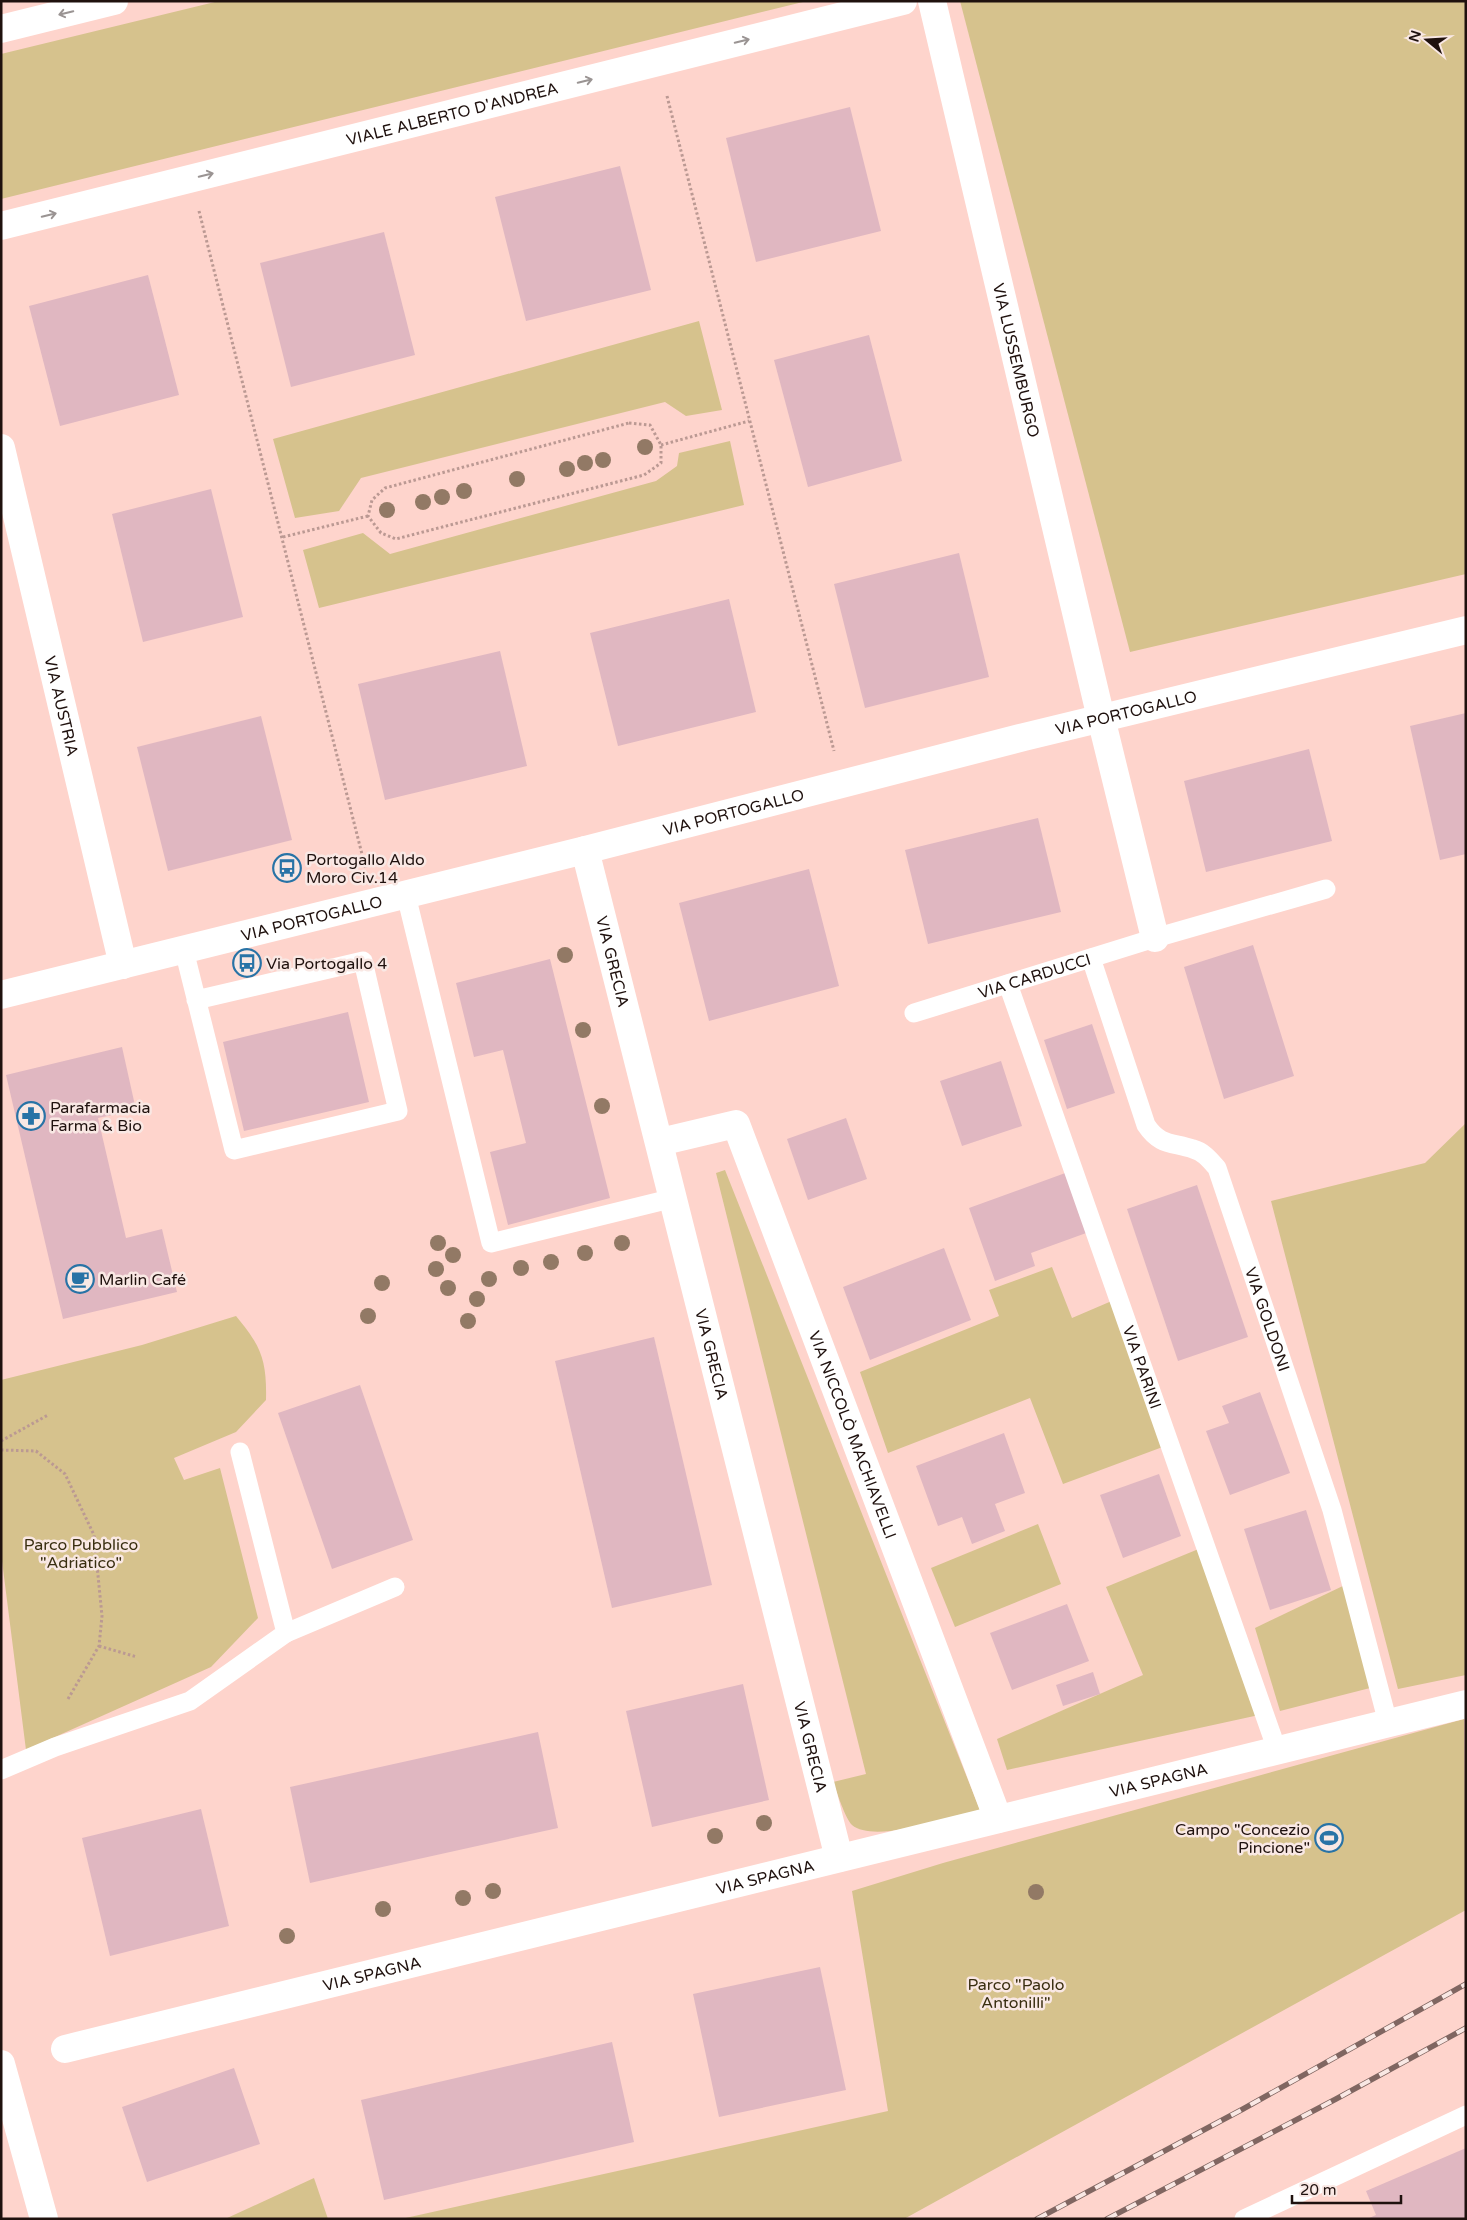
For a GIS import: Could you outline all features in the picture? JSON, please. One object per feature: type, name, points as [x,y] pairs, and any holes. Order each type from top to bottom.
[{"type":"street","points":[[1,29],[114,1]]},
{"type":"street","name":"VIALE ALBERTO D'ANDREA","points":[[1,226],[903,1]]},
{"type":"street","name":"VIA LUSSEMBURGO","points":[[932,1],[1101,718]]},
{"type":"street","name":"VIA AUSTRIA","points":[[1,448],[123,965]]},
{"type":"street","name":"VIA PORTOGALLO","points":[[1,995],[585,850],[1101,718],[1466,630]]},
{"type":"street","points":[[1101,718],[1167,935]]},
{"type":"street","name":"VIA GRECIA","points":[[585,850],[839,1858]]},
{"type":"street","name":"VIA NICCOLÒ MACHIAVELLI","points":[[660,1142],[736,1124],[998,1819]]},
{"type":"street","name":"VIA SPAGNA","points":[[65,2049],[1466,1704]]},
{"type":"street","points":[[1,2064],[44,2219]]},
{"type":"lane","name":"VIA CARDUCCI","points":[[914,1013],[1167,935],[1326,889]]},
{"type":"lane","points":[[406,895],[491,1243],[674,1198]]},
{"type":"lane","points":[[184,950],[196,1000],[234,1150],[398,1111],[363,961],[196,1000]]},
{"type":"lane","name":"VIA GOLDONI","points":[[1092,958],[1146,1125],[1161,1141],[1194,1149],[1208,1157],[1217,1168],[1332,1510],[1388,1723]]},
{"type":"lane","name":"VIA PARINI","points":[[1008,984],[1277,1750]]},
{"type":"lane","points":[[240,1452],[286,1633]]},
{"type":"lane","points":[[1,1770],[55,1747],[190,1701],[286,1633],[396,1587]]},
{"type":"lane","points":[[1244,2219],[1466,2115]]},
{"type":"path","points":[[667,96],[834,751]]},
{"type":"path","points":[[199,210],[366,870]]},
{"type":"path","points":[[661,445],[749,421]]},
{"type":"path","points":[[629,424],[650,425],[661,445],[660,463],[644,475],[396,539],[382,533],[368,516],[372,500],[385,488],[629,424]]},
{"type":"path","points":[[282,537],[368,516]]},
{"type":"path","points":[[1,1441],[48,1415]]},
{"type":"path","points":[[1,1450],[36,1451],[65,1474],[94,1535],[102,1616],[99,1646],[68,1700]]},
{"type":"path","points":[[99,1646],[137,1657]]},
{"type":"green space","points":[[219,1],[807,1],[1,199],[1,54]]},
{"type":"green space","points":[[960,1],[1466,1],[1466,574],[1130,652]]},
{"type":"green space","points":[[699,321],[722,410],[686,416],[665,402],[361,478],[339,511],[295,518],[273,439]]},
{"type":"green space","points":[[730,441],[744,505],[319,608],[303,550],[363,533],[390,554],[656,481],[677,466],[679,453]]},
{"type":"green space","points":[[1466,1123],[1466,1675],[1398,1689],[1271,1201],[1425,1163]]},
{"type":"green space","points":[[725,1170],[980,1810],[933,1823],[877,1832],[863,1830],[852,1825],[841,1805],[833,1782],[866,1774],[716,1173]]},
{"type":"green space","points":[[1052,1267],[1072,1318],[1114,1300],[1168,1445],[1063,1484],[1030,1398],[888,1453],[860,1372],[999,1316],[989,1290]]},
{"type":"green space","name":"Parco Pubblico \"Adriatico\"","points":[[236,1316],[257,1345],[261,1354],[264,1364],[266,1400],[236,1432],[174,1458],[184,1480],[220,1468],[258,1618],[211,1667],[26,1750],[1,1553],[1,1380],[142,1345]]},
{"type":"green space","points":[[1038,1524],[1061,1584],[955,1627],[931,1568]]},
{"type":"green space","points":[[1201,1548],[1259,1715],[1007,1770],[997,1739],[1143,1675],[1106,1587]]},
{"type":"green space","points":[[1347,1584],[1374,1687],[1280,1711],[1255,1628]]},
{"type":"green space","name":"Parco \"Paolo Antonilli\"","points":[[1464,1719],[1466,1910],[904,2219],[401,2219],[888,2111],[852,1891],[943,1863]]},
{"type":"green space","points":[[314,2178],[328,2219],[225,2219]]},
{"type":"building","points":[[850,107],[881,231],[756,262],[726,138]]},
{"type":"building","points":[[620,166],[651,290],[526,321],[495,197]]},
{"type":"building","points":[[384,232],[415,355],[291,387],[260,263]]},
{"type":"building","points":[[148,275],[179,395],[60,426],[29,306]]},
{"type":"building","points":[[869,335],[902,461],[808,487],[774,360]]},
{"type":"building","points":[[211,489],[243,617],[143,642],[112,514]]},
{"type":"building","points":[[959,553],[989,677],[865,708],[834,584]]},
{"type":"building","points":[[729,599],[756,712],[618,746],[590,633]]},
{"type":"building","points":[[500,651],[527,766],[385,800],[358,684]]},
{"type":"building","points":[[1466,713],[1466,854],[1440,860],[1410,726]]},
{"type":"building","points":[[261,716],[292,840],[168,871],[137,747]]},
{"type":"building","points":[[1309,749],[1332,841],[1206,872],[1184,781]]},
{"type":"building","points":[[1038,818],[1061,912],[928,944],[905,850]]},
{"type":"building","points":[[809,869],[839,986],[709,1021],[679,903]]},
{"type":"building","points":[[1253,945],[1294,1076],[1224,1099],[1184,967]]},
{"type":"building","points":[[550,959],[610,1198],[508,1225],[490,1152],[526,1143],[503,1050],[474,1057],[456,983]]},
{"type":"building","points":[[348,1012],[369,1102],[244,1131],[223,1042]]},
{"type":"building","points":[[1092,1024],[1115,1093],[1067,1109],[1044,1040]]},
{"type":"building","points":[[122,1047],[136,1110],[98,1118],[126,1238],[162,1229],[177,1292],[63,1319],[6,1075]]},
{"type":"building","points":[[1001,1061],[1022,1126],[962,1146],[940,1081]]},
{"type":"building","points":[[846,1118],[867,1179],[808,1200],[787,1139]]},
{"type":"building","points":[[1068,1172],[1089,1232],[1031,1253],[1035,1266],[995,1281],[969,1208]]},
{"type":"building","points":[[1197,1185],[1248,1337],[1178,1361],[1127,1209]]},
{"type":"building","points":[[944,1248],[971,1320],[870,1360],[843,1287]]},
{"type":"building","points":[[654,1337],[712,1585],[612,1608],[555,1361]]},
{"type":"building","points":[[360,1385],[413,1540],[332,1569],[278,1413]]},
{"type":"building","points":[[1260,1392],[1290,1473],[1230,1495],[1206,1431],[1229,1423],[1222,1406]]},
{"type":"building","points":[[1004,1433],[1025,1493],[995,1504],[1005,1531],[972,1544],[962,1517],[938,1526],[916,1466]]},
{"type":"building","points":[[1159,1474],[1181,1536],[1123,1558],[1100,1495]]},
{"type":"building","points":[[1306,1510],[1331,1590],[1270,1610],[1244,1529]]},
{"type":"building","points":[[1067,1604],[1089,1661],[1012,1690],[990,1633]]},
{"type":"building","points":[[1093,1672],[1100,1694],[1063,1706],[1056,1685]]},
{"type":"building","points":[[743,1684],[769,1800],[652,1827],[626,1711]]},
{"type":"building","points":[[538,1732],[558,1828],[310,1883],[290,1787]]},
{"type":"building","points":[[201,1809],[229,1926],[110,1956],[82,1838]]},
{"type":"building","points":[[820,1967],[846,2090],[719,2117],[693,1994]]},
{"type":"building","points":[[612,2042],[634,2142],[384,2200],[361,2100]]},
{"type":"building","points":[[234,2068],[260,2144],[147,2182],[122,2107]]},
{"type":"building","points":[[1466,2148],[1466,2219],[1367,2219],[1376,2215],[1366,2191]]},
{"type":"railway","points":[[1037,2219],[1243,2109],[1466,1984]]},
{"type":"railway","points":[[1107,2219],[1336,2099],[1466,2028]]},
{"type":"place","name":"Portogallo Aldo Moro Civ.14","points":[[287,868]]},
{"type":"place","name":"Via Portogallo 4","points":[[247,963]]},
{"type":"place","name":"Parafarmacia Farma & Bio","points":[[31,1116]]},
{"type":"place","name":"Marlin Café","points":[[80,1279]]},
{"type":"place","name":"Campo \"Concezio Pincione\"","points":[[1329,1838]]}]
